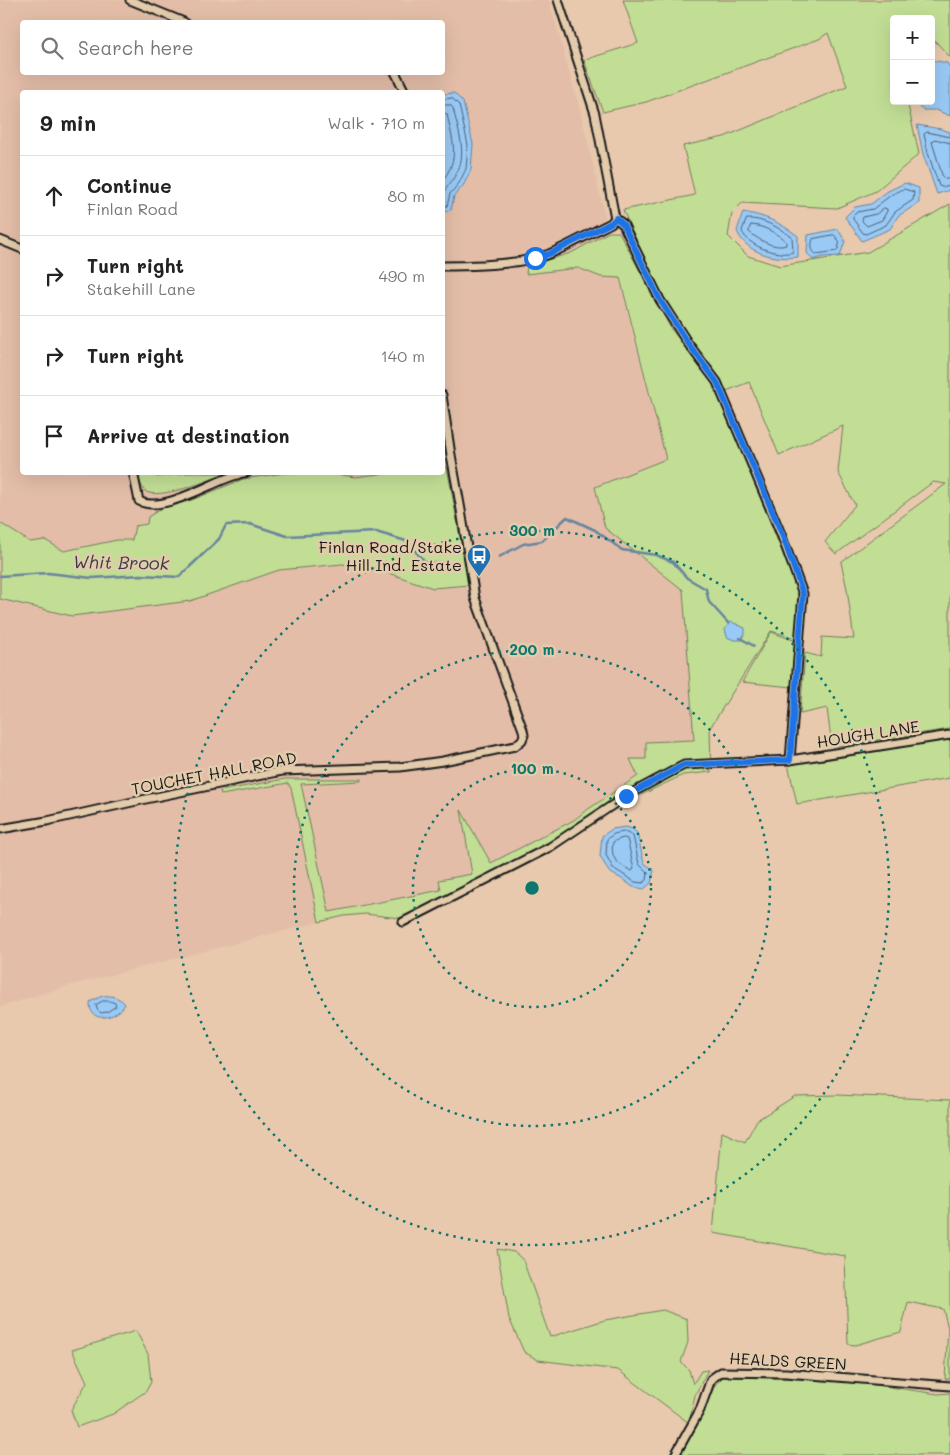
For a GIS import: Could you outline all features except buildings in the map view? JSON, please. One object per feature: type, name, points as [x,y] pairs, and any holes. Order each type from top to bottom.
[{"type":"street","points":[[130,0],[179,20]]},
{"type":"street","points":[[558,0],[595,114],[616,218],[623,224],[672,321],[717,382],[782,534],[803,594],[790,760]]},
{"type":"street","points":[[396,75],[404,90]]},
{"type":"street","points":[[445,266],[463,266],[535,258],[549,254],[611,223],[616,218]]},
{"type":"street","points":[[0,240],[20,248]]},
{"type":"street","points":[[445,415],[451,455],[445,456]]},
{"type":"street","name":"TOUCHET HALL ROAD","points":[[0,829],[47,821],[282,771],[400,767],[443,761],[515,746],[524,736],[523,730],[475,598],[451,455]]},
{"type":"street","points":[[134,475],[139,502],[145,505],[172,501],[236,475]]},
{"type":"street","name":"HOUGH LANE","points":[[403,922],[550,847],[626,796],[684,765],[790,760],[950,735]]},
{"type":"street","name":"HEALDS GREEN","points":[[675,1455],[700,1410],[711,1380],[721,1372],[786,1373],[950,1386]]},
{"type":"shaded area","points":[[0,0],[549,0],[580,110],[630,323],[666,460],[595,487],[687,590],[694,740],[646,743],[646,759],[631,759],[639,776],[574,820],[491,864],[462,812],[472,874],[439,880],[442,890],[318,914],[319,922],[68,986],[0,1007]]},
{"type":"green space","points":[[623,0],[950,0],[950,57],[935,41],[935,15],[890,15],[890,105],[908,105],[919,154],[876,191],[837,208],[742,203],[732,213],[728,236],[748,256],[780,266],[868,252],[950,204],[950,729],[832,747],[827,708],[800,714],[805,653],[821,657],[822,637],[854,639],[841,562],[946,484],[933,482],[836,554],[825,542],[855,505],[838,472],[843,426],[779,455],[749,382],[724,392],[717,376],[668,306],[648,267],[623,210],[695,195],[683,146],[724,137],[847,86],[828,33],[819,39],[646,102],[603,112],[584,60],[638,43]]},
{"type":"green space","points":[[609,232],[619,232],[671,329],[714,384],[800,596],[796,638],[771,631],[710,728],[711,772],[683,775],[618,806],[546,855],[417,920],[365,914],[344,916],[319,922],[291,788],[288,783],[221,795],[220,791],[285,779],[361,779],[361,781],[301,784],[329,912],[441,890],[439,880],[472,874],[461,810],[491,863],[574,820],[638,776],[630,759],[646,759],[646,742],[694,740],[683,590],[605,528],[595,487],[666,459],[620,278],[601,277],[578,268],[526,274],[527,266],[571,253]]},
{"type":"green space","points":[[447,467],[469,585],[433,588],[370,567],[342,564],[279,570],[190,601],[72,616],[0,599],[0,523],[30,542],[45,540],[64,551],[117,540],[132,540],[135,526],[147,524],[148,517],[162,508],[192,500],[243,479],[271,475],[342,475],[355,477],[371,475],[445,475],[445,468]]},
{"type":"green space","points":[[138,475],[156,475],[157,477],[172,475],[220,475],[172,492],[151,493],[145,491]]},
{"type":"green space","points":[[771,632],[796,641],[792,687],[742,682]]},
{"type":"green space","points":[[950,739],[950,778],[797,804],[788,764],[824,760]]},
{"type":"green space","points":[[837,1095],[950,1100],[950,1379],[945,1379],[948,1328],[943,1309],[908,1302],[901,1332],[855,1345],[848,1344],[845,1256],[713,1233],[722,1132],[745,1142],[757,1120],[795,1096]]},
{"type":"green space","points":[[497,1249],[514,1252],[523,1260],[550,1337],[605,1320],[663,1310],[687,1319],[688,1342],[681,1362],[689,1370],[693,1384],[701,1371],[708,1370],[695,1395],[689,1423],[618,1370],[538,1360],[524,1352],[509,1318]]},
{"type":"green space","points":[[136,1331],[148,1354],[151,1382],[146,1391],[113,1414],[77,1427],[71,1410],[87,1382],[72,1350]]},
{"type":"green space","points":[[723,1377],[848,1381],[938,1394],[950,1393],[950,1455],[681,1455],[698,1424],[715,1385]]},
{"type":"water","points":[[935,61],[947,63],[950,68],[950,116],[936,110],[923,110],[917,105],[935,105]]},
{"type":"water","points":[[454,93],[463,102],[473,144],[471,170],[463,186],[454,196],[451,210],[445,212],[445,94]]},
{"type":"water","points":[[917,125],[950,132],[950,190],[937,194],[923,154]]},
{"type":"water","points":[[905,183],[919,188],[919,203],[898,216],[890,229],[862,241],[845,217],[855,207],[871,204],[888,191]]},
{"type":"water","points":[[743,212],[772,220],[798,236],[798,257],[771,256],[754,250],[747,245],[737,231]]},
{"type":"water","points":[[838,229],[845,241],[840,256],[823,257],[813,260],[807,253],[808,235]]},
{"type":"water","points":[[732,622],[745,628],[745,633],[741,640],[727,637],[725,629]]},
{"type":"water","points":[[626,827],[633,829],[637,833],[644,863],[654,870],[651,883],[644,889],[633,887],[609,872],[600,856],[602,836],[612,829]]},
{"type":"water","points":[[102,996],[115,997],[125,1004],[111,1016],[99,1017],[91,1010],[90,1002]]},
{"type":"waterway","name":"Whit Brook","points":[[499,557],[523,544],[542,541],[567,517],[595,530],[622,550],[656,555],[673,562],[687,578],[706,589],[709,602],[729,624]]},
{"type":"waterway","name":"Whit Brook","points":[[0,576],[48,573],[92,578],[141,575],[179,577],[219,539],[226,525],[250,524],[287,536],[376,532],[406,541],[426,563],[446,563]]},
{"type":"waterway","name":"Whit Brook","points":[[740,638],[754,646]]},
{"type":"place","name":"Finlan Road/Stake Hill Ind. Estate","points":[[479,577]]},
{"type":"route","points":[[535,258],[549,254],[611,223],[616,218],[623,224],[672,321],[717,382],[782,534],[803,594],[790,760],[684,765],[626,796]]}]
